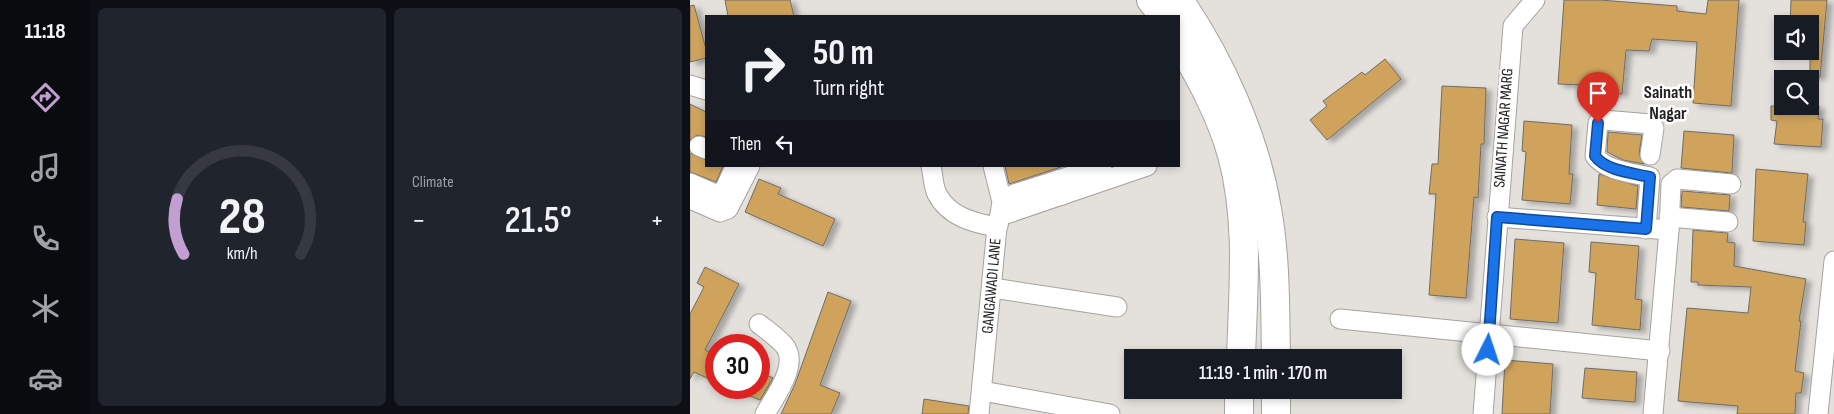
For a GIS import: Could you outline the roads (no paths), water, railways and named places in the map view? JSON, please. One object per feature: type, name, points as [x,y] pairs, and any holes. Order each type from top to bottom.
[{"type":"main road","points":[[1151,0],[1163,15]]},
{"type":"main road","points":[[1179,0],[1220,70],[1254,157],[1267,209],[1275,283],[1276,349]]},
{"type":"main road","points":[[1180,43],[1212,103],[1232,155],[1243,224],[1244,284],[1241,349]]},
{"type":"main road","points":[[1244,284],[1275,283]]},
{"type":"main road","points":[[1238,414],[1239,399]]},
{"type":"main road","points":[[1276,399],[1276,414]]},
{"type":"street","name":"SAINATH NAGAR MARG","points":[[1483,414],[1513,26],[1536,0]]},
{"type":"street","points":[[690,85],[705,90]]},
{"type":"street","points":[[1646,229],[1650,177],[1623,171],[1600,162],[1595,156],[1598,123],[1603,120],[1651,124],[1654,128],[1650,155]]},
{"type":"street","points":[[690,183],[715,194],[724,191],[736,167]]},
{"type":"street","points":[[690,200],[720,212],[728,209],[749,167]]},
{"type":"street","name":"GANGAWADI LANE","points":[[931,167],[936,193],[965,220],[999,222],[979,414]]},
{"type":"street","points":[[994,167],[1002,202],[999,222]]},
{"type":"street","points":[[999,222],[1100,167]]},
{"type":"street","points":[[1014,194],[1061,188],[1142,167]]},
{"type":"street","points":[[1653,414],[1660,351],[1671,184],[1677,179],[1731,184]]},
{"type":"street","points":[[720,192],[725,210]]},
{"type":"street","points":[[1497,217],[1646,229],[1669,224],[1728,222]]},
{"type":"street","points":[[1818,414],[1834,269]]},
{"type":"street","points":[[993,288],[1117,307]]},
{"type":"street","points":[[1340,319],[1660,351]]},
{"type":"street","points":[[759,324],[784,345],[790,358],[784,379],[766,414]]},
{"type":"street","points":[[982,391],[1110,414]]},
{"type":"district","name":"Sainath Nagar","points":[[1668,102]]}]
